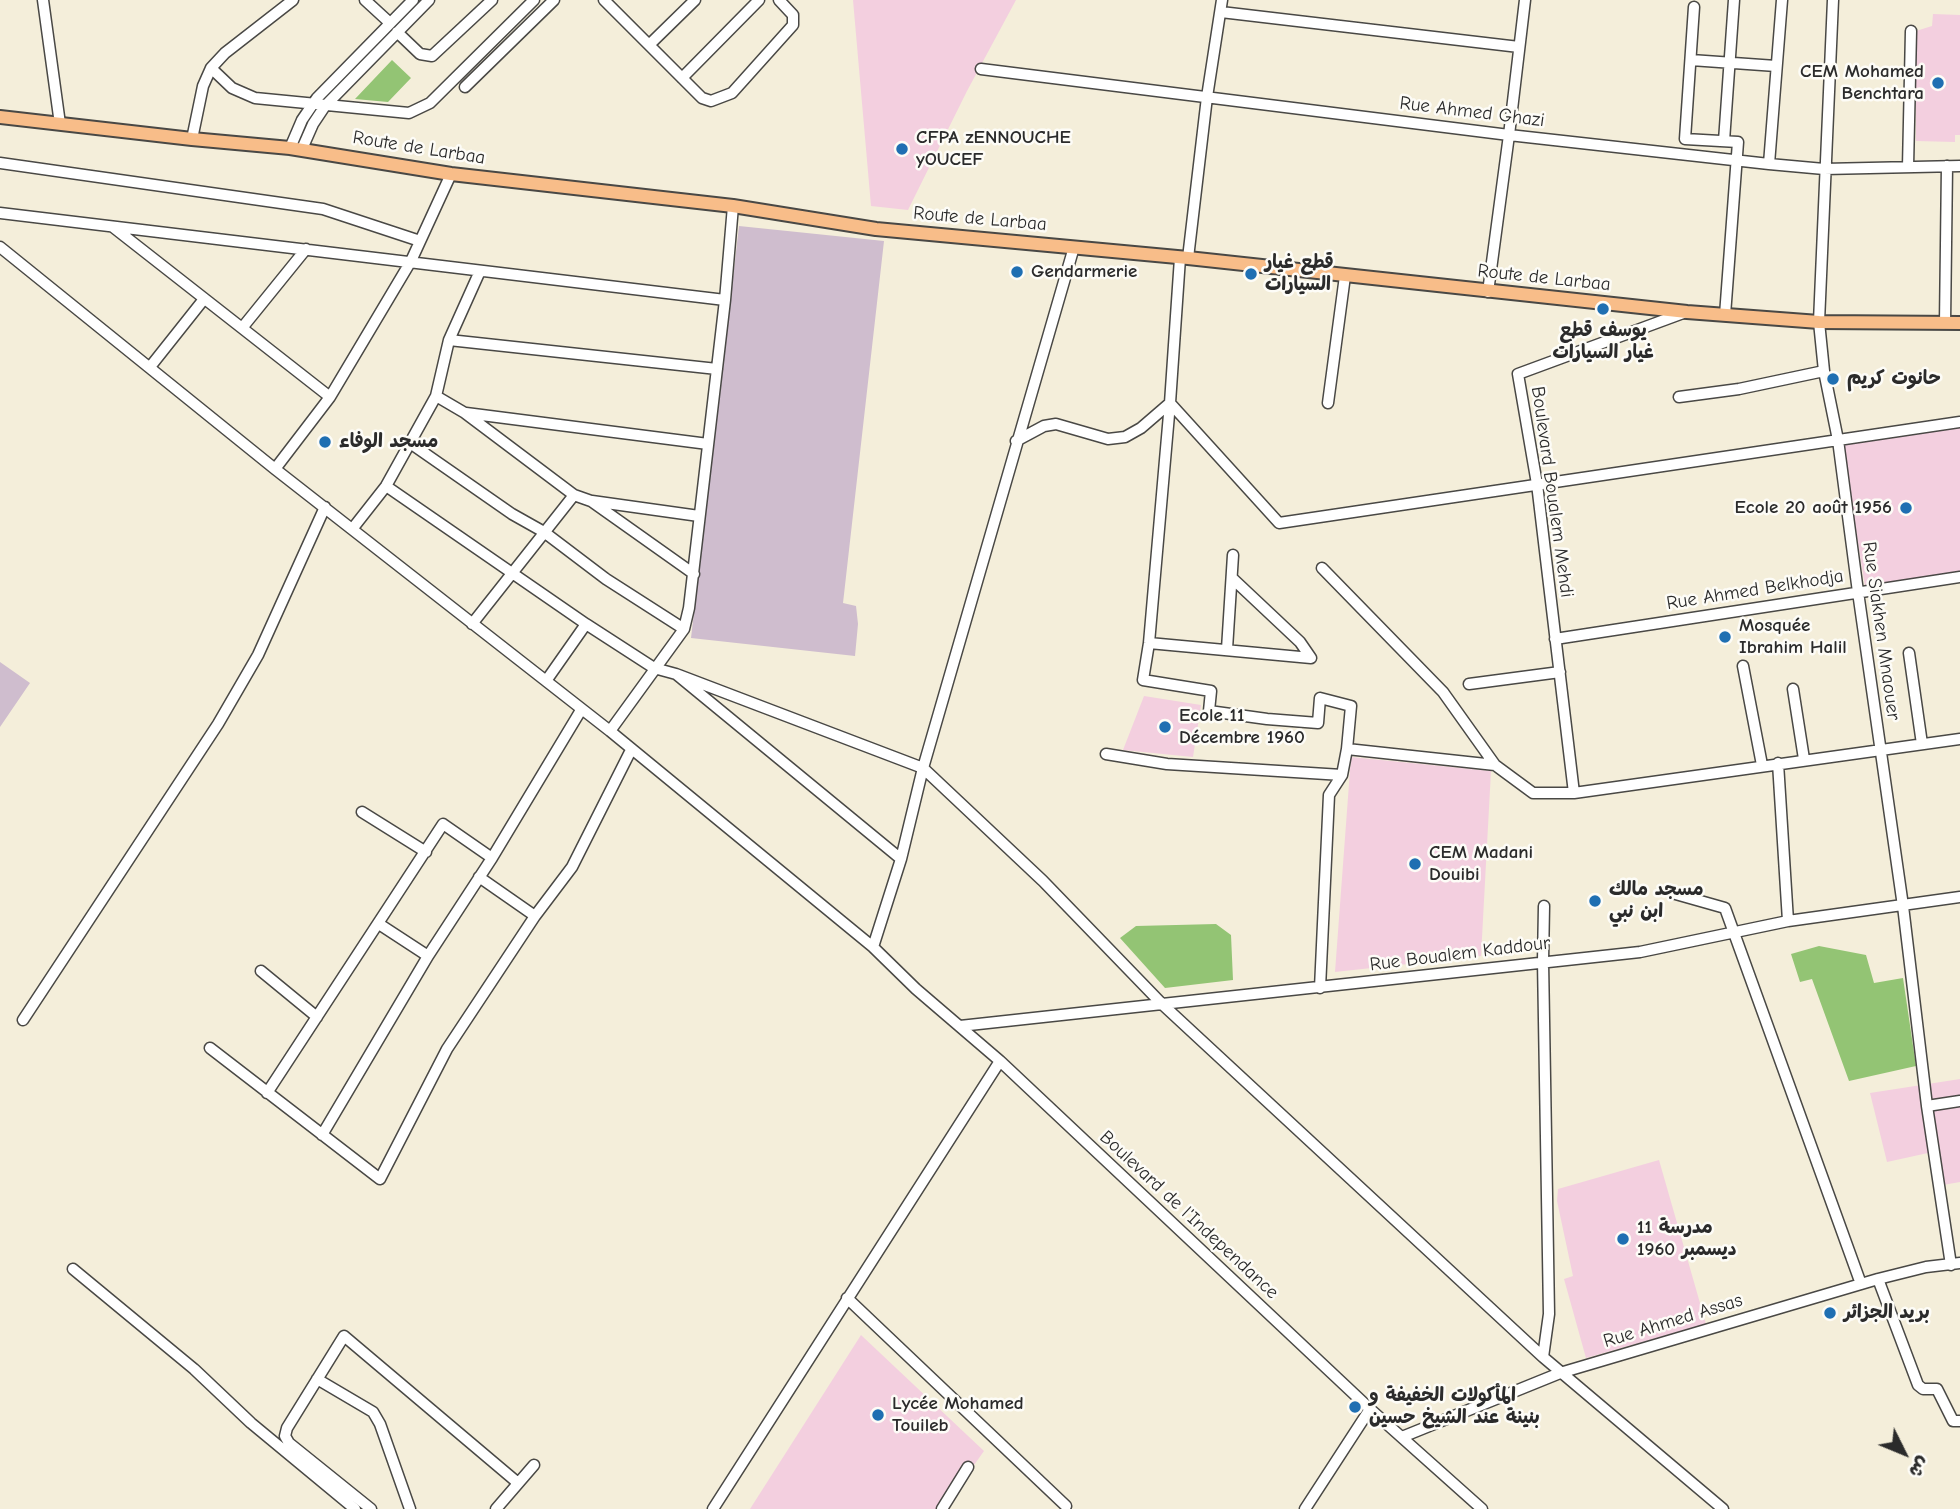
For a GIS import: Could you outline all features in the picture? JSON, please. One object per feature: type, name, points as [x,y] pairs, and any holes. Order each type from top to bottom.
[{"type":"main road","name":"Route de Larbaa","points":[[0,117],[296,148],[451,174],[733,206],[876,229],[1184,258],[1687,312],[1819,322],[1960,323]]},
{"type":"street","points":[[43,0],[60,124]]},
{"type":"street","points":[[192,139],[203,86],[211,68],[225,53],[293,0]]},
{"type":"street","points":[[365,0],[420,54],[432,56],[492,0]]},
{"type":"street","points":[[296,148],[325,106],[393,28],[413,0]]},
{"type":"street","points":[[296,148],[302,120],[312,105],[393,28],[429,0]]},
{"type":"street","points":[[211,68],[232,88],[264,100],[404,114],[420,110],[430,103],[534,0]]},
{"type":"street","points":[[465,87],[554,0]]},
{"type":"street","points":[[604,0],[708,101],[718,100],[732,93],[793,25],[793,15],[779,0]]},
{"type":"street","points":[[649,45],[695,0]]},
{"type":"street","points":[[682,78],[760,0]]},
{"type":"street","points":[[1222,0],[1184,258],[1149,643],[1143,680],[1211,691],[1209,711],[1267,719],[1318,723],[1320,698],[1351,706],[1342,775],[1329,795],[1320,988]]},
{"type":"street","points":[[1488,292],[1525,0]]},
{"type":"street","points":[[1724,141],[1734,0]]},
{"type":"street","points":[[1769,164],[1782,0]]},
{"type":"street","name":"Rue Siakhen Mnaouer","points":[[1833,0],[1819,322],[1903,906],[1927,1106],[1956,1264]]},
{"type":"street","points":[[1694,7],[1685,139],[1738,142],[1725,315]]},
{"type":"street","points":[[1220,12],[1519,47]]},
{"type":"street","points":[[1908,167],[1910,31]]},
{"type":"street","points":[[1691,60],[1776,66]]},
{"type":"street","name":"Rue Ahmed Ghazi","points":[[981,69],[1509,135],[1769,164],[1824,169],[1960,166]]},
{"type":"street","points":[[0,163],[323,209],[420,242]]},
{"type":"street","points":[[1945,323],[1947,166]]},
{"type":"street","points":[[275,469],[330,397],[411,261],[451,174]]},
{"type":"street","points":[[610,731],[684,629],[694,575],[733,206]]},
{"type":"street","points":[[0,213],[725,300]]},
{"type":"street","points":[[113,227],[330,397]]},
{"type":"street","name":"Boulevard de l'Independance","points":[[0,247],[275,469],[610,731],[873,947],[916,989],[1000,1061],[1370,1409],[1482,1509]]},
{"type":"street","points":[[873,947],[901,859],[923,768],[1074,247]]},
{"type":"street","points":[[242,328],[306,249]]},
{"type":"street","points":[[353,528],[386,486],[436,396],[449,340],[480,271]]},
{"type":"street","points":[[1328,402],[1345,276]]},
{"type":"street","points":[[150,367],[204,299]]},
{"type":"street","name":"Boulevard Boualem Mehdi","points":[[1574,793],[1537,484],[1518,374],[1687,312]]},
{"type":"street","points":[[449,340],[717,369]]},
{"type":"street","points":[[1679,397],[1824,371]]},
{"type":"street","points":[[436,396],[465,413],[574,495],[591,501],[699,516]]},
{"type":"street","points":[[1016,441],[1044,426],[1056,424],[1108,439],[1125,437],[1141,428],[1170,403]]},
{"type":"street","points":[[1170,403],[1279,523],[1960,422]]},
{"type":"street","points":[[465,413],[708,444]]},
{"type":"street","points":[[410,443],[512,514],[544,532],[606,579],[684,629]]},
{"type":"street","points":[[386,486],[513,575],[654,668],[923,768],[1043,881],[1162,1004],[1560,1373],[1723,1509]]},
{"type":"street","points":[[472,624],[574,495]]},
{"type":"street","points":[[591,501],[694,575]]},
{"type":"street","points":[[23,1020],[225,713],[258,655],[325,507]]},
{"type":"street","points":[[1227,649],[1233,555]]},
{"type":"street","points":[[1322,568],[1443,692],[1495,765],[1533,793],[1574,793],[1960,739]]},
{"type":"street","name":"Rue Ahmed Belkhodja","points":[[1555,639],[1960,577]]},
{"type":"street","points":[[1149,643],[1311,658],[1300,642],[1232,578]]},
{"type":"street","points":[[546,681],[586,624]]},
{"type":"street","points":[[1909,653],[1922,744]]},
{"type":"street","points":[[1743,666],[1762,765]]},
{"type":"street","points":[[1469,684],[1560,672]]},
{"type":"street","points":[[676,674],[901,859]]},
{"type":"street","points":[[1793,689],[1804,759]]},
{"type":"street","points":[[323,1135],[428,956],[492,858],[581,710]]},
{"type":"street","points":[[1347,749],[1495,765]]},
{"type":"street","points":[[209,1048],[380,1179],[447,1049],[534,916],[572,867],[631,750]]},
{"type":"street","points":[[1106,754],[1167,764],[1342,775]]},
{"type":"street","points":[[1777,763],[1788,921]]},
{"type":"street","points":[[362,812],[426,852]]},
{"type":"street","points":[[267,1093],[443,824],[492,858]]},
{"type":"street","points":[[479,877],[534,916]]},
{"type":"street","points":[[1672,893],[1725,908],[1861,1284]]},
{"type":"street","name":"Rue Boualem Kaddour","points":[[960,1026],[1320,988],[1543,961],[1640,953],[1788,921],[1960,897]]},
{"type":"street","points":[[1543,1357],[1549,1314],[1544,906]]},
{"type":"street","points":[[379,924],[428,956]]},
{"type":"street","points":[[261,971],[317,1017]]},
{"type":"street","points":[[713,1509],[1000,1061]]},
{"type":"street","points":[[1927,1106],[1960,1101]]},
{"type":"street","name":"Rue Ahmed Assas","points":[[1402,1437],[1560,1373],[1878,1279],[1926,1267],[1956,1264]]},
{"type":"street","points":[[72,1269],[185,1361],[251,1423],[355,1509]]},
{"type":"street","points":[[1878,1279],[1918,1385],[1923,1389],[1937,1389],[1953,1421],[1960,1421]]},
{"type":"street","points":[[847,1298],[1066,1506]]},
{"type":"street","points":[[371,1509],[286,1440],[286,1432],[343,1337],[517,1483]]},
{"type":"street","points":[[317,1379],[362,1403],[373,1412],[380,1424],[410,1509]]},
{"type":"street","points":[[1306,1509],[1370,1409]]},
{"type":"street","points":[[496,1509],[534,1465]]},
{"type":"street","points":[[943,1509],[968,1468]]},
{"type":"street","points":[[1463,1509],[1470,1499]]},
{"type":"shaded area","name":"CFPA zENNOUCHE yOUCEF","points":[[853,0],[1016,0],[908,210],[871,206]]},
{"type":"shaded area","name":"CEM Mohamed Benchtara","points":[[1933,14],[1960,15],[1960,135],[1955,135],[1955,142],[1916,141],[1916,31],[1932,26]]},
{"type":"shaded area","points":[[739,226],[884,241],[843,603],[856,606],[858,624],[855,656],[691,638]]},
{"type":"shaded area","name":"Ecole 20 août 1956","points":[[1960,426],[1960,571],[1865,586],[1842,444]]},
{"type":"shaded area","points":[[0,662],[30,683],[0,727]]},
{"type":"shaded area","name":"Ecole 11 Décembre 1960","points":[[1144,696],[1201,705],[1193,757],[1123,750]]},
{"type":"shaded area","name":"CEM Madani Douibi","points":[[1351,757],[1491,771],[1481,956],[1335,972]]},
{"type":"shaded area","points":[[1960,1079],[1960,1182],[1943,1185],[1937,1151],[1887,1162],[1870,1093]]},
{"type":"shaded area","name":"مدرسة 11 ديسمبر 1960","points":[[1659,1160],[1706,1324],[1586,1358],[1564,1279],[1573,1276],[1557,1201],[1558,1189]]},
{"type":"shaded area","name":"Lycée Mohamed Touileb","points":[[861,1335],[984,1451],[943,1509],[750,1509]]},
{"type":"green space","points":[[392,60],[411,78],[388,102],[355,99]]},
{"type":"green space","points":[[1216,924],[1231,935],[1233,980],[1165,988],[1120,938],[1136,926]]},
{"type":"green space","points":[[1819,946],[1866,955],[1874,983],[1903,978],[1916,1066],[1849,1081],[1812,979],[1800,982],[1791,954]]},
{"type":"place","name":"CEM Mohamed Benchtara","points":[[1938,83]]},
{"type":"place","name":"CFPA zENNOUCHE yOUCEF","points":[[902,149]]},
{"type":"place","name":"Gendarmerie","points":[[1017,272]]},
{"type":"place","name":"قطع غيار السيارات","points":[[1251,274]]},
{"type":"place","name":"يوسف قطع غيار السيارات","points":[[1603,309]]},
{"type":"place","name":"حانوت كريم","points":[[1833,379]]},
{"type":"place","name":"مسجد الوفاء","points":[[325,442]]},
{"type":"place","name":"Ecole 20 août 1956","points":[[1906,508]]},
{"type":"place","name":"Mosquée Ibrahim Halil","points":[[1725,637]]},
{"type":"place","name":"Ecole 11 Décembre 1960","points":[[1165,727]]},
{"type":"place","name":"CEM Madani Douibi","points":[[1415,864]]},
{"type":"place","name":"مسجد مالك ابن نبي","points":[[1595,901]]},
{"type":"place","name":"مدرسة 11 ديسمبر 1960","points":[[1623,1239]]},
{"type":"place","name":"بريد الجزائر","points":[[1830,1313]]},
{"type":"place","name":"المأكولات الخفيفة و بنينة عند الشيخ حسين","points":[[1355,1407]]},
{"type":"place","name":"Lycée Mohamed Touileb","points":[[878,1415]]}]
